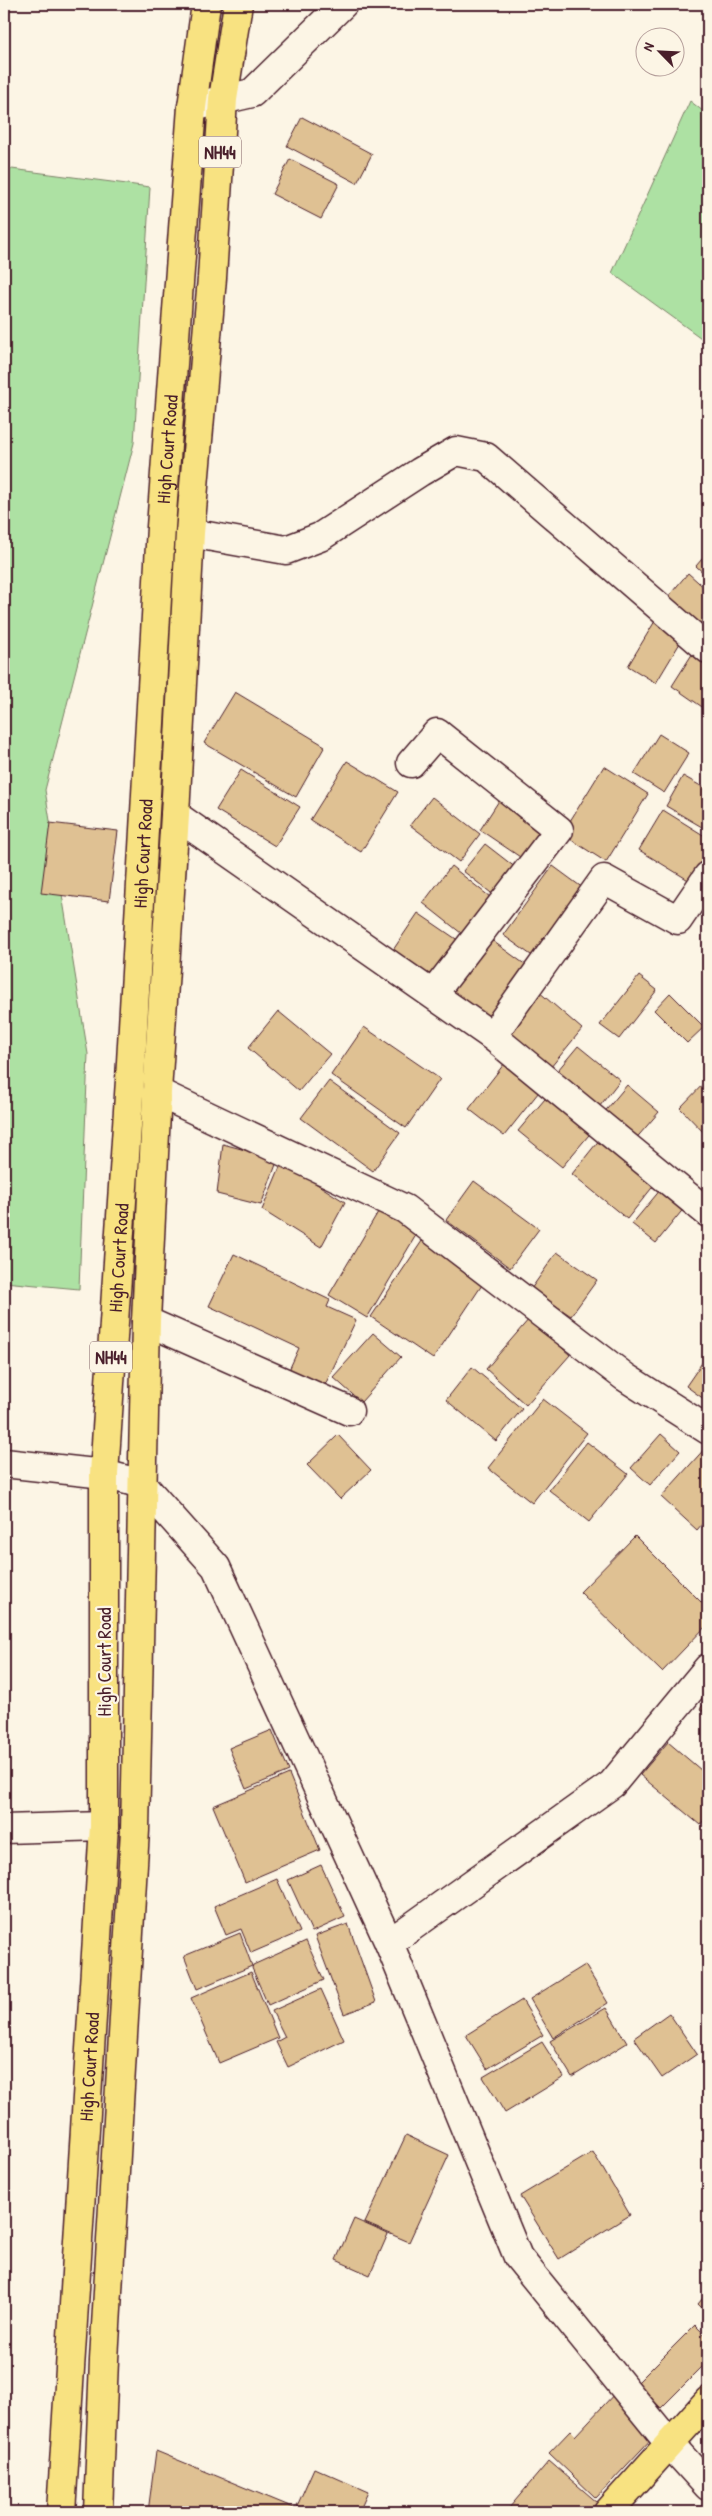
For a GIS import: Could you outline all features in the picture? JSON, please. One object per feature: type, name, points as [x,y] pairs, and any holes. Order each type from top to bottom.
[{"type":"main road","name":"High Court Road","points":[[61,2512],[104,1826],[104,1474],[131,1070],[161,527],[192,107],[206,4]]},
{"type":"main road","name":"High Court Road","points":[[98,2512],[104,2360],[135,1830],[146,1321],[157,1092],[175,815],[190,533],[212,278],[224,99],[238,4]]},
{"type":"main road","points":[[608,2512],[708,2402]]},
{"type":"street","points":[[192,107],[252,92],[343,4]]},
{"type":"street","points":[[190,533],[286,550],[320,537],[456,450],[486,456],[708,649]]},
{"type":"street","points":[[411,763],[437,733],[559,830],[433,994]]},
{"type":"street","points":[[175,815],[492,1036],[708,1213]]},
{"type":"street","points":[[492,1036],[604,879],[678,920],[708,876]]},
{"type":"street","points":[[157,1092],[405,1209],[625,1377],[708,1430]]},
{"type":"street","points":[[146,1321],[349,1411]]},
{"type":"street","points":[[4,1463],[104,1474],[142,1484],[216,1567],[389,1943],[518,2257],[669,2443],[708,2486]]},
{"type":"street","points":[[389,1943],[612,1784],[708,1668]]},
{"type":"street","points":[[4,1829],[104,1826]]},
{"type":"green space","points":[[690,101],[708,115],[708,343],[612,273]]},
{"type":"green space","points":[[4,168],[150,187],[134,443],[45,790],[88,1054],[79,1289],[4,1282]]},
{"type":"building","points":[[302,117],[372,154],[357,183],[287,146]]},
{"type":"building","points":[[290,159],[339,184],[321,219],[272,194]]},
{"type":"building","points":[[708,552],[708,577],[696,566]]},
{"type":"building","points":[[688,573],[708,591],[708,615],[694,631],[662,604]]},
{"type":"building","points":[[655,621],[683,638],[656,683],[628,666]]},
{"type":"building","points":[[696,648],[708,656],[708,711],[672,686]]},
{"type":"building","points":[[235,692],[325,746],[296,797],[204,743]]},
{"type":"building","points":[[659,734],[689,753],[664,793],[634,774]]},
{"type":"building","points":[[347,761],[398,792],[361,852],[310,820]]},
{"type":"building","points":[[604,766],[648,794],[606,862],[562,834]]},
{"type":"building","points":[[241,770],[300,807],[275,846],[216,810]]},
{"type":"building","points":[[683,776],[708,790],[707,830],[666,806]]},
{"type":"building","points":[[502,796],[551,829],[529,863],[480,830]]},
{"type":"building","points":[[432,797],[480,834],[459,862],[410,825]]},
{"type":"building","points":[[663,810],[708,838],[708,851],[690,881],[639,850]]},
{"type":"building","points":[[50,823],[118,831],[109,901],[41,893]]},
{"type":"building","points":[[485,844],[516,868],[495,896],[463,871]]},
{"type":"building","points":[[451,866],[495,901],[466,937],[423,903]]},
{"type":"building","points":[[553,866],[587,891],[538,960],[503,935]]},
{"type":"building","points":[[418,913],[462,943],[436,982],[391,953]]},
{"type":"building","points":[[483,934],[530,968],[486,1027],[439,992]]},
{"type":"building","points":[[639,976],[657,990],[619,1039],[600,1025]]},
{"type":"building","points":[[538,991],[582,1029],[546,1073],[501,1035]]},
{"type":"building","points":[[670,993],[704,1027],[687,1043],[654,1010]]},
{"type":"building","points":[[278,1011],[330,1054],[299,1091],[248,1048]]},
{"type":"building","points":[[364,1027],[440,1079],[406,1128],[331,1075]]},
{"type":"building","points":[[578,1046],[620,1080],[596,1111],[553,1076]]},
{"type":"building","points":[[511,1055],[546,1083],[504,1136],[469,1109]]},
{"type":"building","points":[[708,1079],[708,1137],[680,1108]]},
{"type":"building","points":[[329,1081],[400,1133],[373,1171],[301,1118]]},
{"type":"building","points":[[627,1085],[659,1112],[633,1142],[602,1115]]},
{"type":"building","points":[[550,1093],[594,1129],[562,1167],[518,1131]]},
{"type":"building","points":[[604,1134],[659,1179],[627,1219],[572,1174]]},
{"type":"building","points":[[223,1144],[278,1159],[261,1205],[217,1194]]},
{"type":"building","points":[[282,1162],[345,1202],[321,1247],[262,1210]]},
{"type":"building","points":[[474,1181],[539,1229],[510,1268],[446,1220]]},
{"type":"building","points":[[666,1183],[689,1202],[656,1243],[632,1224]]},
{"type":"building","points":[[381,1207],[419,1230],[367,1318],[329,1295]]},
{"type":"building","points":[[422,1241],[484,1282],[433,1359],[371,1317]]},
{"type":"building","points":[[557,1252],[597,1280],[571,1316],[531,1289]]},
{"type":"building","points":[[234,1254],[330,1300],[327,1307],[356,1320],[324,1387],[289,1370],[299,1348],[209,1306]]},
{"type":"building","points":[[529,1319],[570,1355],[526,1405],[486,1369]]},
{"type":"building","points":[[373,1333],[401,1357],[361,1402],[333,1377]]},
{"type":"building","points":[[708,1354],[708,1402],[686,1386]]},
{"type":"building","points":[[472,1367],[522,1409],[496,1441],[446,1400]]},
{"type":"building","points":[[543,1399],[587,1433],[532,1503],[488,1468]]},
{"type":"building","points":[[661,1434],[680,1451],[650,1485],[631,1468]]},
{"type":"building","points":[[338,1435],[371,1470],[340,1499],[307,1465]]},
{"type":"building","points":[[587,1442],[628,1474],[589,1522],[549,1490]]},
{"type":"building","points":[[708,1445],[708,1517],[697,1530],[661,1497]]},
{"type":"building","points":[[635,1536],[708,1609],[708,1624],[662,1672],[580,1592]]},
{"type":"building","points":[[708,1698],[708,1715],[700,1709]]},
{"type":"building","points":[[272,1730],[289,1771],[246,1789],[229,1748]]},
{"type":"building","points":[[668,1742],[708,1776],[708,1815],[700,1825],[640,1775]]},
{"type":"building","points":[[289,1774],[320,1850],[245,1882],[213,1806]]},
{"type":"building","points":[[321,1865],[345,1917],[312,1932],[288,1880]]},
{"type":"building","points":[[277,1879],[300,1932],[251,1953],[241,1929],[226,1935],[214,1906]]},
{"type":"building","points":[[348,1924],[376,2002],[344,2014],[315,1936]]},
{"type":"building","points":[[240,1933],[252,1966],[197,1989],[184,1956]]},
{"type":"building","points":[[306,1941],[324,1980],[268,2005],[252,1968],[253,1965]]},
{"type":"building","points":[[585,1965],[608,2003],[553,2038],[530,1999]]},
{"type":"building","points":[[251,1972],[278,2038],[219,2063],[191,1998]]},
{"type":"building","points":[[321,1989],[344,2040],[288,2067],[276,2042],[285,2037],[272,2011]]},
{"type":"building","points":[[522,2000],[543,2035],[487,2069],[466,2035]]},
{"type":"building","points":[[606,2008],[627,2043],[572,2077],[550,2041]]},
{"type":"building","points":[[669,2013],[697,2054],[662,2078],[634,2038]]},
{"type":"building","points":[[542,2042],[564,2077],[505,2113],[483,2077]]},
{"type":"building","points":[[406,2135],[449,2155],[409,2242],[365,2223]]},
{"type":"building","points":[[593,2152],[630,2215],[559,2259],[520,2196]]},
{"type":"building","points":[[354,2219],[388,2234],[370,2275],[336,2260]]},
{"type":"building","points":[[708,2292],[708,2314],[698,2304]]},
{"type":"building","points":[[695,2325],[708,2338],[708,2361],[661,2408],[637,2383]]},
{"type":"building","points":[[617,2391],[655,2435],[596,2498],[549,2453],[570,2431],[575,2436]]},
{"type":"building","points":[[156,2451],[304,2512],[148,2512]]},
{"type":"building","points":[[549,2461],[598,2503],[590,2512],[515,2512],[509,2508]]},
{"type":"building","points":[[314,2468],[368,2492],[359,2512],[311,2512],[297,2506]]}]
